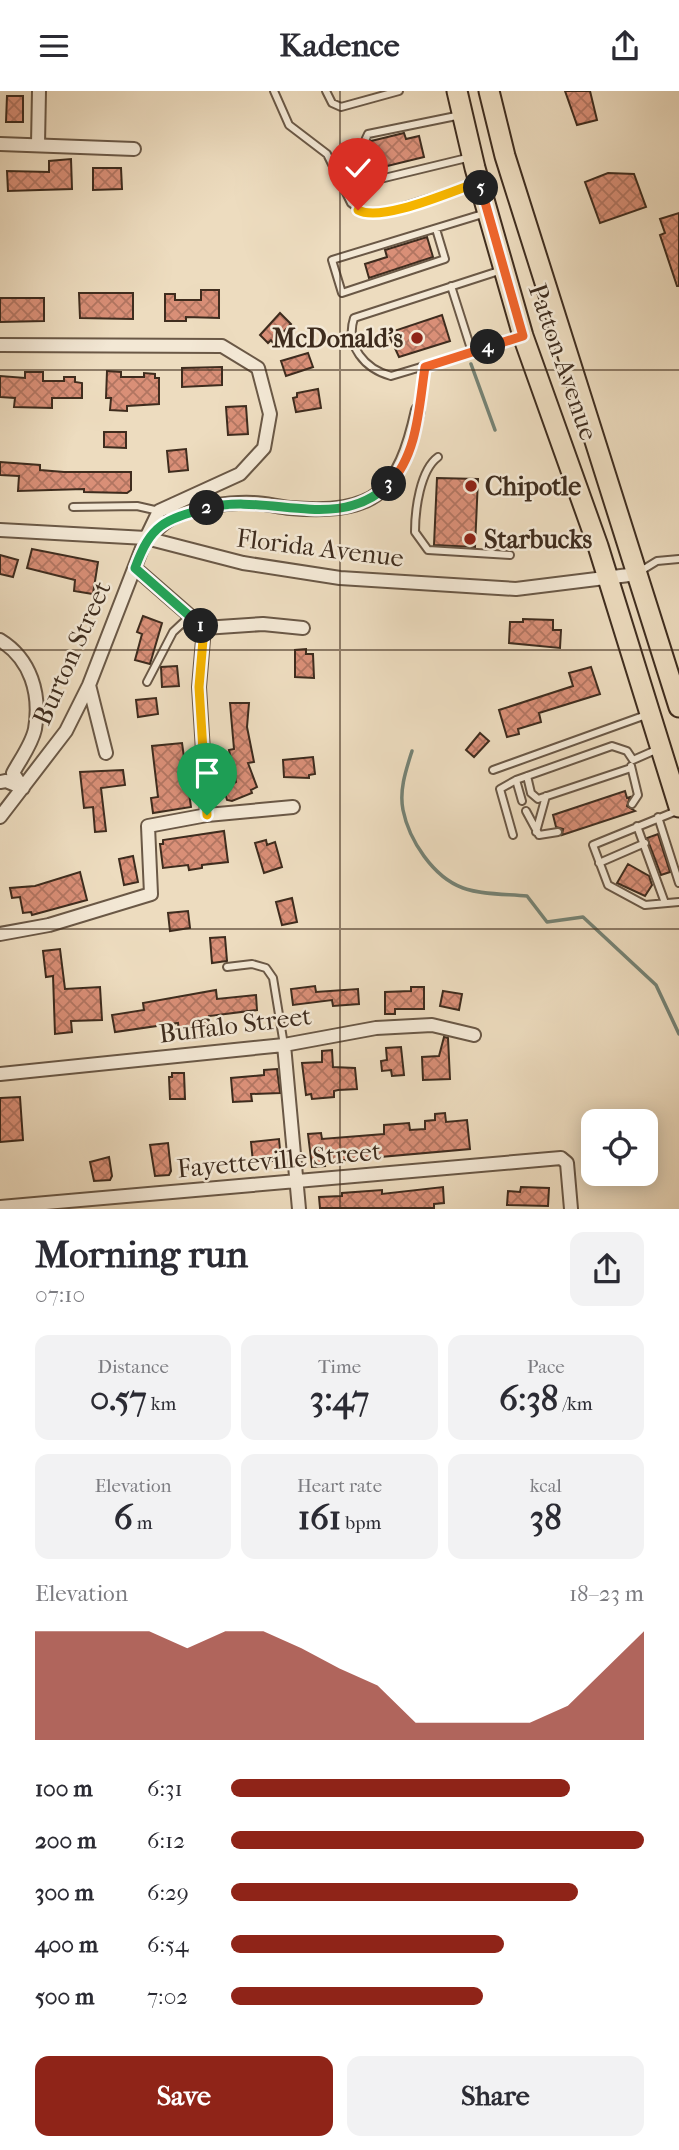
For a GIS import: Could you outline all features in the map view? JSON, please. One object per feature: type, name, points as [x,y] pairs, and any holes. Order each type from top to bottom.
[{"type":"main road","name":"Patton Avenue","points":[[457,91],[479,182],[523,336],[598,546],[679,808]]},
{"type":"main road","name":"Patton Avenue","points":[[489,91],[505,156],[679,707]]},
{"type":"street","points":[[37,144],[39,91]]},
{"type":"street","points":[[0,144],[134,149]]},
{"type":"street","points":[[0,345],[222,346],[258,368],[270,414],[264,448],[240,474],[159,511]]},
{"type":"street","points":[[146,538],[174,517],[214,507],[253,503],[328,510],[355,507],[380,493],[398,475],[410,449],[418,411]]},
{"type":"street","name":"Burton Street","points":[[0,817],[66,731],[89,685],[159,511]]},
{"type":"street","name":"Florida Avenue","points":[[0,530],[146,538],[243,563],[340,579],[516,589],[637,574]]},
{"type":"street","points":[[135,568],[204,628],[263,624],[303,628]]},
{"type":"street","points":[[204,628],[199,687],[207,815]]},
{"type":"street","points":[[0,640],[15,649],[29,668],[36,693],[35,731],[13,773],[23,788]]},
{"type":"street","points":[[89,685],[106,753]]},
{"type":"street","points":[[0,782],[6,781],[23,788]]},
{"type":"street","points":[[0,934],[49,925],[151,894],[148,826],[207,815],[293,807]]},
{"type":"street","name":"Buffalo Street","points":[[0,1074],[284,1045],[376,1028],[432,1025],[474,1035]]},
{"type":"street","points":[[284,1045],[299,1209]]},
{"type":"street","name":"Fayetteville Street","points":[[0,1207],[561,1159],[567,1163],[571,1209]]},
{"type":"lane","points":[[274,91],[289,125],[327,154],[351,204],[365,213],[383,213],[479,182]]},
{"type":"lane","points":[[327,91],[332,103],[341,107],[399,91]]},
{"type":"lane","points":[[463,115],[368,134],[363,144],[364,162],[367,174],[376,180],[473,156]]},
{"type":"lane","points":[[436,229],[445,259],[342,293],[332,260],[488,213]]},
{"type":"lane","points":[[504,269],[354,318],[351,327],[357,352],[377,372],[391,376],[523,336]]},
{"type":"lane","points":[[452,286],[472,352]]},
{"type":"lane","points":[[418,411],[425,367]]},
{"type":"lane","points":[[438,457],[432,461],[424,479],[415,532],[428,549],[510,555]]},
{"type":"lane","points":[[73,507],[137,506],[159,511]]},
{"type":"lane","points":[[637,574],[657,561],[679,558]]},
{"type":"lane","points":[[147,682],[173,632],[190,617]]},
{"type":"lane","points":[[493,770],[649,713]]},
{"type":"lane","points":[[513,835],[500,789],[516,780],[612,746],[627,751],[632,764],[638,795],[632,804]]},
{"type":"lane","points":[[527,776],[534,798],[546,796],[632,764],[660,748]]},
{"type":"lane","points":[[516,780],[522,801]]},
{"type":"lane","points":[[536,832],[546,796]]},
{"type":"lane","points":[[679,808],[593,845],[608,885],[645,905],[679,902]]},
{"type":"lane","points":[[526,811],[539,835],[558,832]]},
{"type":"lane","points":[[658,817],[678,880]]},
{"type":"lane","points":[[637,825],[665,903]]},
{"type":"lane","points":[[599,863],[645,843]]},
{"type":"lane","points":[[227,967],[252,964],[266,968],[273,978],[284,1045]]},
{"type":"building","points":[[565,91],[590,91],[597,120],[577,125]]},
{"type":"building","points":[[7,96],[23,96],[23,122],[6,122]]},
{"type":"building","points":[[404,133],[406,139],[419,136],[424,157],[375,169],[371,141]]},
{"type":"building","points":[[71,159],[72,189],[8,191],[7,171],[49,172],[49,161]]},
{"type":"building","points":[[93,168],[121,168],[122,189],[93,190]]},
{"type":"building","points":[[608,173],[634,174],[646,207],[600,223],[585,182]]},
{"type":"building","points":[[679,213],[677,286],[660,235],[665,233],[660,219]]},
{"type":"building","points":[[427,237],[433,257],[369,278],[365,264],[387,257],[385,250]]},
{"type":"building","points":[[201,290],[219,290],[219,318],[186,317],[186,321],[165,321],[165,294],[175,294],[175,300],[201,300]]},
{"type":"building","points":[[79,293],[133,293],[133,319],[80,318]]},
{"type":"building","points":[[0,298],[44,298],[44,321],[0,322]]},
{"type":"building","points":[[280,313],[291,324],[273,343],[271,340],[268,343],[260,335]]},
{"type":"building","points":[[442,315],[450,341],[399,357],[388,333]]},
{"type":"building","points":[[308,353],[313,367],[286,376],[281,361]]},
{"type":"building","points":[[222,367],[222,385],[182,387],[182,368]]},
{"type":"building","points":[[107,371],[121,372],[121,377],[155,374],[155,378],[159,378],[159,404],[127,406],[127,411],[110,410],[111,398],[106,398]]},
{"type":"building","points":[[25,372],[43,372],[43,381],[64,381],[64,377],[75,377],[75,382],[82,383],[82,398],[52,398],[52,408],[14,407],[15,398],[0,397],[0,376],[25,378]]},
{"type":"building","points":[[318,389],[321,408],[296,412],[293,398],[297,397],[297,393]]},
{"type":"building","points":[[246,406],[248,434],[228,435],[226,407]]},
{"type":"building","points":[[104,432],[126,432],[126,448],[104,447]]},
{"type":"building","points":[[186,449],[188,470],[169,472],[167,451]]},
{"type":"building","points":[[0,462],[40,465],[40,470],[64,472],[131,472],[131,490],[127,493],[84,492],[84,489],[18,491],[19,476],[0,475]]},
{"type":"building","points":[[437,478],[478,479],[475,547],[434,545]]},
{"type":"building","points":[[32,549],[98,562],[93,594],[74,591],[75,580],[27,568]]},
{"type":"building","points":[[0,555],[18,560],[13,577],[0,574]]},
{"type":"building","points":[[143,616],[162,623],[150,664],[135,660],[142,634],[137,632]]},
{"type":"building","points":[[523,619],[553,620],[553,630],[561,630],[560,648],[509,643],[510,622],[523,622]]},
{"type":"building","points":[[306,649],[306,654],[313,654],[314,678],[295,677],[295,650]]},
{"type":"building","points":[[177,666],[179,686],[162,687],[161,667]]},
{"type":"building","points":[[591,667],[600,694],[539,713],[541,722],[518,729],[519,734],[507,737],[499,710],[573,686],[569,673]]},
{"type":"building","points":[[156,698],[158,714],[138,717],[136,700]]},
{"type":"building","points":[[230,703],[249,703],[247,727],[254,762],[248,763],[257,787],[251,790],[252,793],[232,801],[227,800],[224,789],[236,782],[229,750],[234,749]]},
{"type":"building","points":[[480,733],[489,741],[474,757],[466,750]]},
{"type":"building","points":[[182,743],[191,807],[153,813],[151,798],[158,797],[152,746]]},
{"type":"building","points":[[313,757],[315,774],[309,775],[309,778],[284,777],[283,760]]},
{"type":"building","points":[[123,770],[125,785],[101,788],[106,831],[95,832],[93,807],[84,808],[80,772]]},
{"type":"building","points":[[625,791],[627,798],[630,797],[627,806],[635,811],[562,835],[563,829],[556,827],[553,815]]},
{"type":"building","points":[[224,831],[228,862],[202,865],[202,868],[189,870],[188,865],[163,868],[160,844],[163,844],[163,840]]},
{"type":"building","points":[[658,834],[670,872],[661,875],[647,838]]},
{"type":"building","points":[[266,840],[267,845],[275,842],[282,867],[264,873],[255,843]]},
{"type":"building","points":[[133,856],[138,882],[124,885],[119,859]]},
{"type":"building","points":[[628,864],[649,876],[652,885],[645,896],[617,883]]},
{"type":"building","points":[[80,872],[87,900],[32,915],[31,912],[23,913],[20,897],[12,898],[10,888],[35,886]]},
{"type":"building","points":[[292,898],[297,922],[282,925],[276,902]]},
{"type":"building","points":[[188,911],[190,928],[170,931],[168,913]]},
{"type":"building","points":[[225,937],[227,961],[212,963],[210,938]]},
{"type":"building","points":[[60,949],[65,989],[100,987],[102,1020],[71,1021],[72,1032],[55,1034],[53,976],[46,977],[43,951]]},
{"type":"building","points":[[315,986],[316,992],[358,989],[359,1004],[333,1006],[332,1000],[293,1005],[291,989]]},
{"type":"building","points":[[411,987],[424,987],[424,1009],[395,1009],[395,1014],[385,1014],[385,992],[411,991]]},
{"type":"building","points":[[216,990],[217,999],[256,995],[257,1010],[209,1016],[210,1023],[190,1026],[191,1029],[179,1030],[178,1023],[115,1032],[112,1015],[144,1010],[143,1003]]},
{"type":"building","points":[[443,991],[462,994],[459,1010],[440,1006]]},
{"type":"building","points":[[444,1037],[448,1038],[450,1079],[423,1080],[422,1057],[439,1056]]},
{"type":"building","points":[[401,1047],[404,1075],[392,1076],[391,1070],[382,1071],[381,1061],[387,1060],[386,1048]]},
{"type":"building","points":[[332,1050],[333,1067],[355,1068],[357,1089],[338,1090],[334,1091],[334,1097],[312,1099],[311,1094],[306,1095],[302,1063],[322,1062],[322,1051]]},
{"type":"building","points":[[277,1069],[280,1093],[251,1094],[252,1101],[233,1102],[231,1078],[264,1075],[264,1070]]},
{"type":"building","points":[[172,1073],[184,1073],[185,1099],[170,1099],[169,1077],[172,1077]]},
{"type":"building","points":[[20,1097],[23,1140],[0,1142],[0,1098]]},
{"type":"building","points":[[445,1113],[446,1122],[467,1120],[470,1149],[324,1162],[325,1166],[312,1167],[308,1134],[321,1133],[322,1139],[384,1134],[384,1125],[409,1123],[410,1130],[425,1129],[425,1121],[435,1120],[435,1114]]},
{"type":"building","points":[[279,1139],[281,1160],[253,1163],[251,1142]]},
{"type":"building","points":[[168,1143],[171,1171],[169,1175],[155,1176],[150,1145]]},
{"type":"building","points":[[109,1157],[112,1176],[110,1180],[94,1181],[90,1162]]},
{"type":"building","points":[[443,1187],[444,1203],[434,1204],[434,1208],[320,1208],[319,1197],[342,1196],[342,1193],[382,1190],[382,1194]]},
{"type":"building","points":[[521,1187],[549,1188],[548,1206],[507,1205],[508,1191],[520,1192]]},
{"type":"waterway","points":[[471,364],[495,430]]},
{"type":"waterway","points":[[412,751],[405,773],[403,810],[417,845],[432,866],[452,883],[463,888],[486,893],[527,896],[547,922],[583,917],[656,985],[679,1034]]},
{"type":"place","name":"McDonald's","points":[[417,338]]},
{"type":"place","name":"Chipotle","points":[[471,486]]},
{"type":"place","name":"Starbucks","points":[[470,539]]},
{"type":"route","points":[[207,815],[199,687],[204,628],[135,568],[146,538],[174,517],[214,507],[253,503],[328,510],[355,507],[380,493],[398,475],[410,449],[425,367],[523,336],[479,182],[383,213],[374,215],[358,210]]}]
